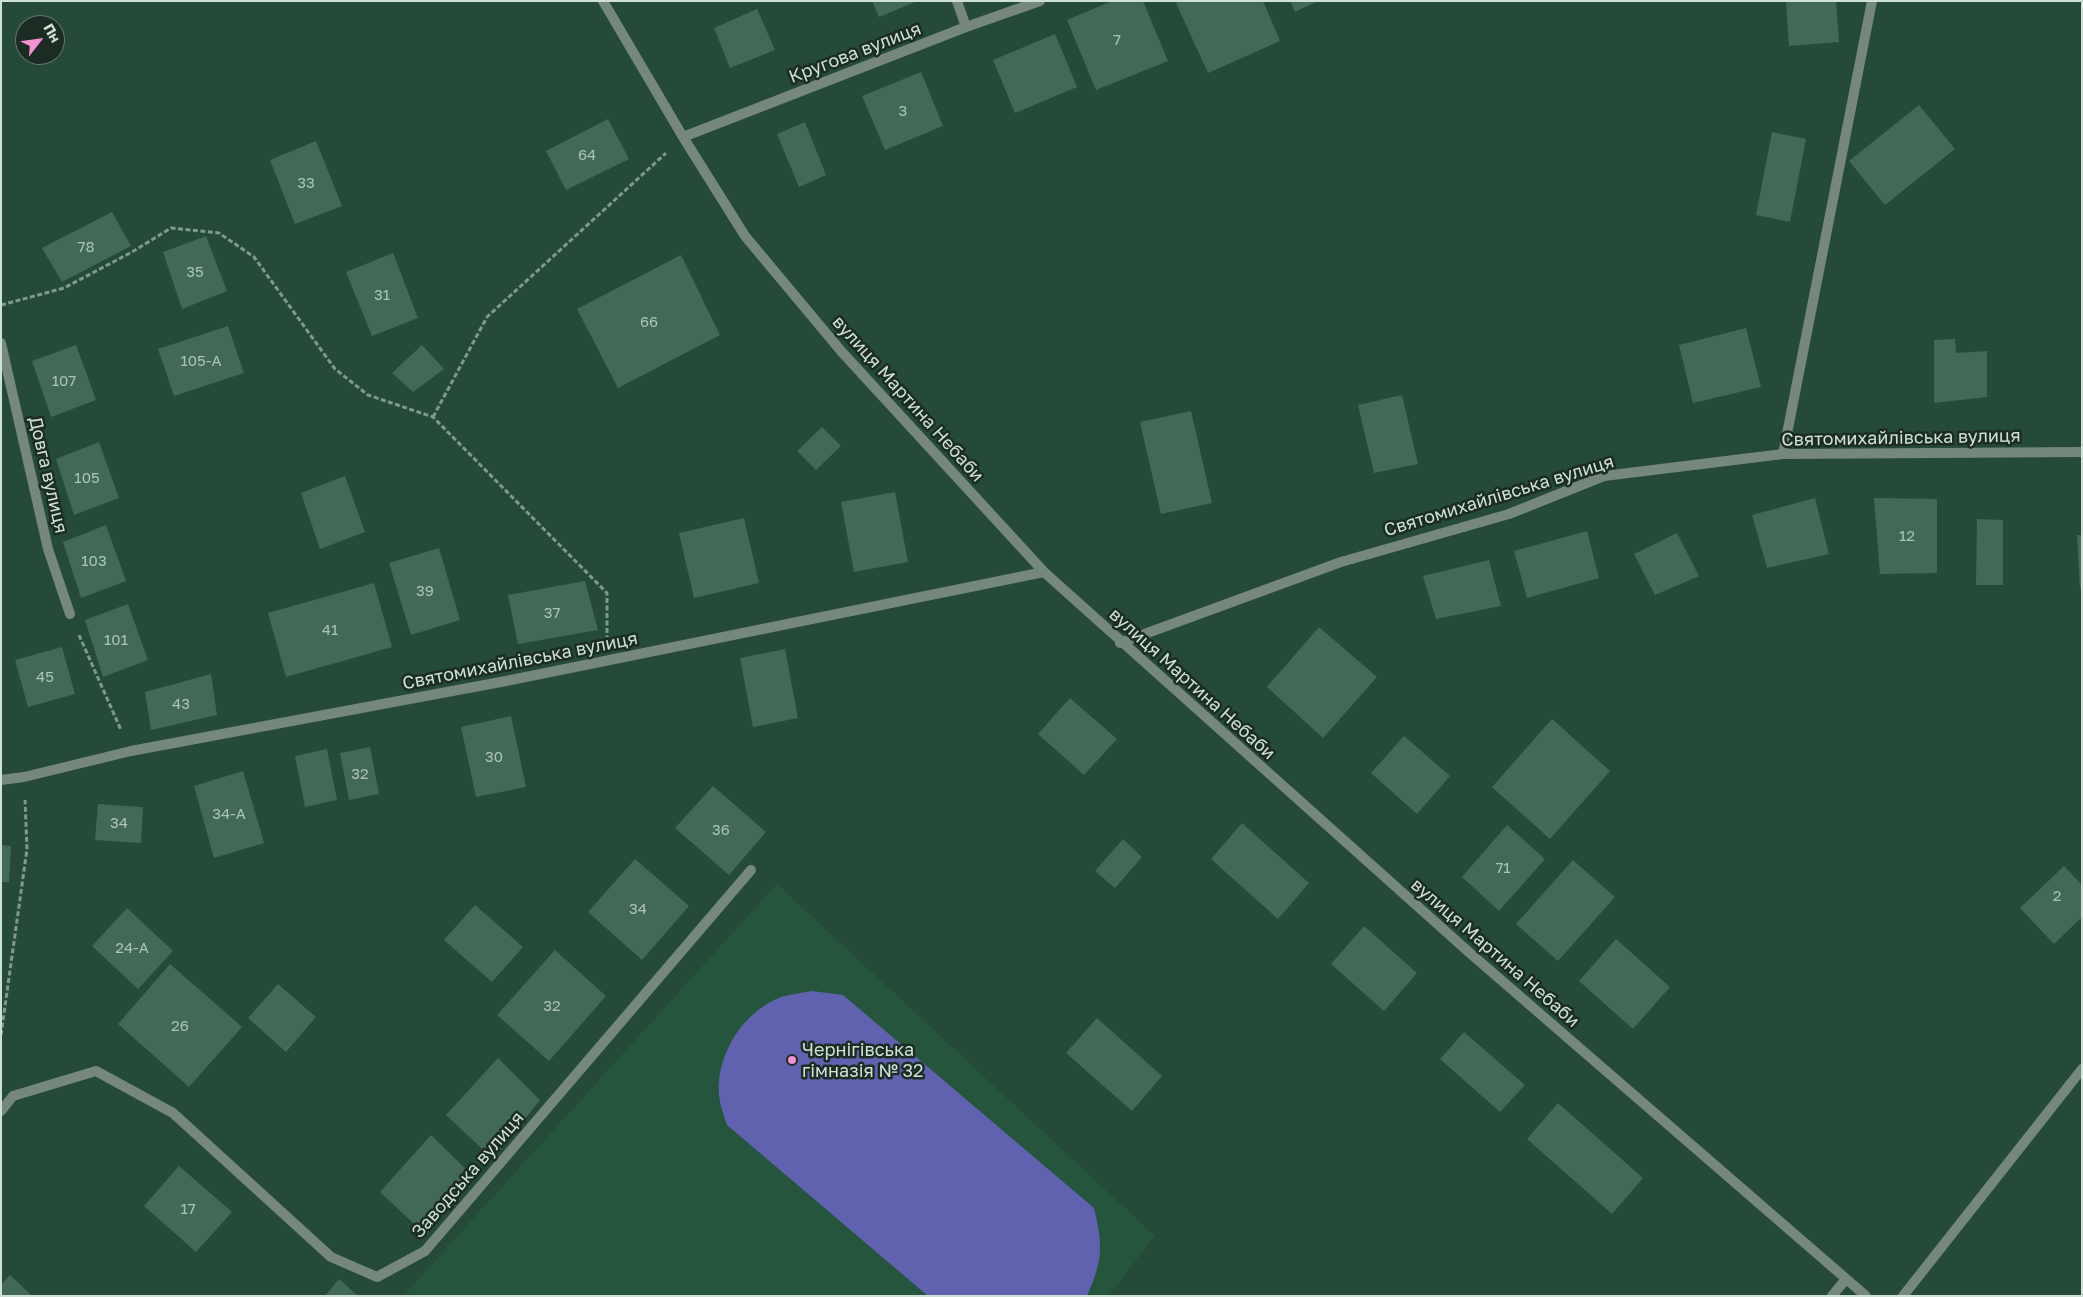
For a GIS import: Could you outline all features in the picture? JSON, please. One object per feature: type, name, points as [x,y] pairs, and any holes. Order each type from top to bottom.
[{"type":"street","name":"вулиця Мартина Небаби","points":[[603,1],[683,137],[745,236],[842,351],[1044,572],[1471,954],[1866,1296]]},
{"type":"street","points":[[957,1],[966,27]]},
{"type":"street","name":"Кругова вулиця","points":[[683,137],[966,27],[1040,1]]},
{"type":"street","points":[[1783,454],[1872,1]]},
{"type":"street","name":"Довга вулиця","points":[[1,343],[48,549],[70,614]]},
{"type":"street","name":"Святомихайлівська вулиця","points":[[1120,642],[1340,562],[1509,514],[1604,476],[1783,454],[2082,452]]},
{"type":"street","name":"Святомихайлівська вулиця","points":[[1,780],[24,777],[131,751],[612,660],[1044,572]]},
{"type":"street","name":"Заводська вулиця","points":[[1,1111],[13,1096],[96,1071],[173,1113],[331,1257],[377,1277],[425,1251],[751,870]]},
{"type":"street","points":[[1903,1296],[2082,1069]]},
{"type":"street","points":[[1832,1296],[1846,1280]]},
{"type":"path","points":[[433,417],[487,318],[683,137]]},
{"type":"path","points":[[1,305],[64,288],[132,252],[171,228],[219,233],[254,257],[335,369],[368,395],[433,417],[608,593],[606,632],[612,660]]},
{"type":"path","points":[[70,614],[131,751]]},
{"type":"path","points":[[1,1035],[27,849],[24,777]]},
{"type":"shaded area","name":"Чернігівська гімназія № 32","points":[[777,884],[1155,1236],[1108,1296],[403,1296]]},
{"type":"shaded area","points":[[812,991],[843,995],[1094,1208],[1099,1233],[1100,1253],[1096,1272],[1087,1296],[928,1296],[727,1125],[719,1095],[719,1080],[727,1050],[735,1036],[755,1013],[767,1004],[781,997]]},
{"type":"building","points":[[872,1],[917,1],[879,17]]},
{"type":"building","points":[[1112,1],[1143,1],[1168,61],[1096,90],[1067,20]]},
{"type":"building","points":[[1181,1],[1263,1],[1280,41],[1208,73],[1176,3]]},
{"type":"building","points":[[1290,1],[1318,1],[1295,12]]},
{"type":"building","points":[[1786,1],[1836,1],[1839,42],[1789,46]]},
{"type":"building","points":[[757,9],[775,50],[730,68],[714,28]]},
{"type":"building","points":[[1055,34],[1077,87],[1015,113],[993,60]]},
{"type":"building","points":[[921,72],[943,126],[885,150],[862,96]]},
{"type":"building","points":[[1919,105],[1955,149],[1885,205],[1849,161]]},
{"type":"building","points":[[608,119],[629,159],[566,190],[546,151]]},
{"type":"building","points":[[805,122],[826,175],[799,187],[777,134]]},
{"type":"building","points":[[1772,132],[1806,139],[1790,222],[1756,215]]},
{"type":"building","points":[[316,141],[342,206],[295,224],[270,160]]},
{"type":"building","points":[[112,212],[131,246],[62,282],[42,248]]},
{"type":"building","points":[[206,236],[227,291],[182,309],[163,252]]},
{"type":"building","points":[[393,253],[418,318],[372,336],[346,272]]},
{"type":"building","points":[[681,255],[720,335],[618,388],[577,309]]},
{"type":"building","points":[[228,326],[244,373],[174,396],[158,349]]},
{"type":"building","points":[[1746,328],[1761,387],[1693,403],[1679,345]]},
{"type":"building","points":[[1955,339],[1956,353],[1987,351],[1987,397],[1934,403],[1934,340]]},
{"type":"building","points":[[76,345],[96,400],[51,417],[32,361]]},
{"type":"building","points":[[422,345],[444,369],[413,392],[392,373]]},
{"type":"building","points":[[1402,395],[1418,464],[1374,473],[1358,405]]},
{"type":"building","points":[[1191,411],[1212,503],[1161,514],[1140,422]]},
{"type":"building","points":[[822,427],[841,446],[816,470],[797,451]]},
{"type":"building","points":[[99,442],[119,498],[74,515],[56,459]]},
{"type":"building","points":[[345,476],[365,532],[320,549],[301,493]]},
{"type":"building","points":[[895,492],[908,562],[854,572],[841,502]]},
{"type":"building","points":[[1815,498],[1829,554],[1767,568],[1752,515]]},
{"type":"building","points":[[1874,498],[1937,499],[1937,573],[1880,574]]},
{"type":"building","points":[[744,518],[759,583],[694,598],[679,533]]},
{"type":"building","points":[[1977,519],[2003,520],[2003,585],[1976,585]]},
{"type":"building","points":[[106,525],[126,581],[81,598],[63,542]]},
{"type":"building","points":[[1587,531],[1599,578],[1527,598],[1514,551]]},
{"type":"building","points":[[1677,533],[1699,576],[1655,595],[1634,554]]},
{"type":"building","points":[[2077,535],[2082,535],[2082,589],[2080,589]]},
{"type":"building","points":[[439,548],[460,620],[411,635],[389,563]]},
{"type":"building","points":[[1489,560],[1501,606],[1436,619],[1423,576]]},
{"type":"building","points":[[585,581],[598,630],[518,644],[508,595]]},
{"type":"building","points":[[374,583],[392,647],[286,677],[268,613]]},
{"type":"building","points":[[128,604],[148,660],[103,677],[85,620]]},
{"type":"building","points":[[1319,627],[1377,677],[1323,738],[1267,687]]},
{"type":"building","points":[[62,647],[75,694],[28,707],[15,660]]},
{"type":"building","points":[[785,649],[798,718],[753,727],[740,658]]},
{"type":"building","points":[[211,674],[217,715],[151,730],[145,692]]},
{"type":"building","points":[[1070,698],[1117,739],[1084,775],[1038,734]]},
{"type":"building","points":[[511,716],[526,787],[476,797],[461,727]]},
{"type":"building","points":[[1552,719],[1610,771],[1550,839],[1492,787]]},
{"type":"building","points":[[1404,736],[1450,776],[1417,814],[1371,773]]},
{"type":"building","points":[[370,747],[379,794],[349,800],[340,753]]},
{"type":"building","points":[[327,749],[337,800],[305,807],[295,756]]},
{"type":"building","points":[[243,771],[264,843],[214,858],[194,786]]},
{"type":"building","points":[[713,786],[766,832],[729,875],[675,828]]},
{"type":"building","points":[[98,804],[143,807],[141,843],[95,840]]},
{"type":"building","points":[[1242,823],[1309,883],[1278,919],[1211,859]]},
{"type":"building","points":[[1507,825],[1545,859],[1499,911],[1462,877]]},
{"type":"building","points":[[1123,839],[1142,857],[1115,888],[1095,871]]},
{"type":"building","points":[[1,845],[11,846],[9,882],[1,882]]},
{"type":"building","points":[[635,859],[689,906],[642,960],[588,912]]},
{"type":"building","points":[[1573,860],[1615,897],[1558,961],[1516,924]]},
{"type":"building","points":[[2064,866],[2082,885],[2082,917],[2054,944],[2020,908]]},
{"type":"building","points":[[475,905],[523,947],[492,982],[444,940]]},
{"type":"building","points":[[127,908],[173,951],[138,989],[92,946]]},
{"type":"building","points":[[1364,926],[1417,973],[1384,1011],[1331,964]]},
{"type":"building","points":[[1616,939],[1670,987],[1633,1029],[1579,981]]},
{"type":"building","points":[[555,950],[606,996],[549,1061],[497,1015]]},
{"type":"building","points":[[170,964],[242,1027],[189,1087],[118,1024]]},
{"type":"building","points":[[278,984],[316,1017],[286,1052],[248,1018]]},
{"type":"building","points":[[1097,1018],[1162,1076],[1132,1111],[1066,1053]]},
{"type":"building","points":[[1464,1032],[1525,1085],[1500,1112],[1440,1059]]},
{"type":"building","points":[[498,1058],[540,1100],[493,1159],[446,1115]]},
{"type":"building","points":[[1558,1103],[1643,1178],[1612,1214],[1527,1139]]},
{"type":"building","points":[[431,1135],[474,1177],[426,1235],[380,1192]]},
{"type":"building","points":[[179,1166],[232,1212],[196,1252],[144,1206]]},
{"type":"building","points":[[10,1275],[32,1296],[1,1296],[1,1285]]},
{"type":"building","points":[[339,1279],[358,1296],[325,1296]]},
{"type":"place","name":"Чернігівська гімназія № 32","points":[[792,1060]]}]
